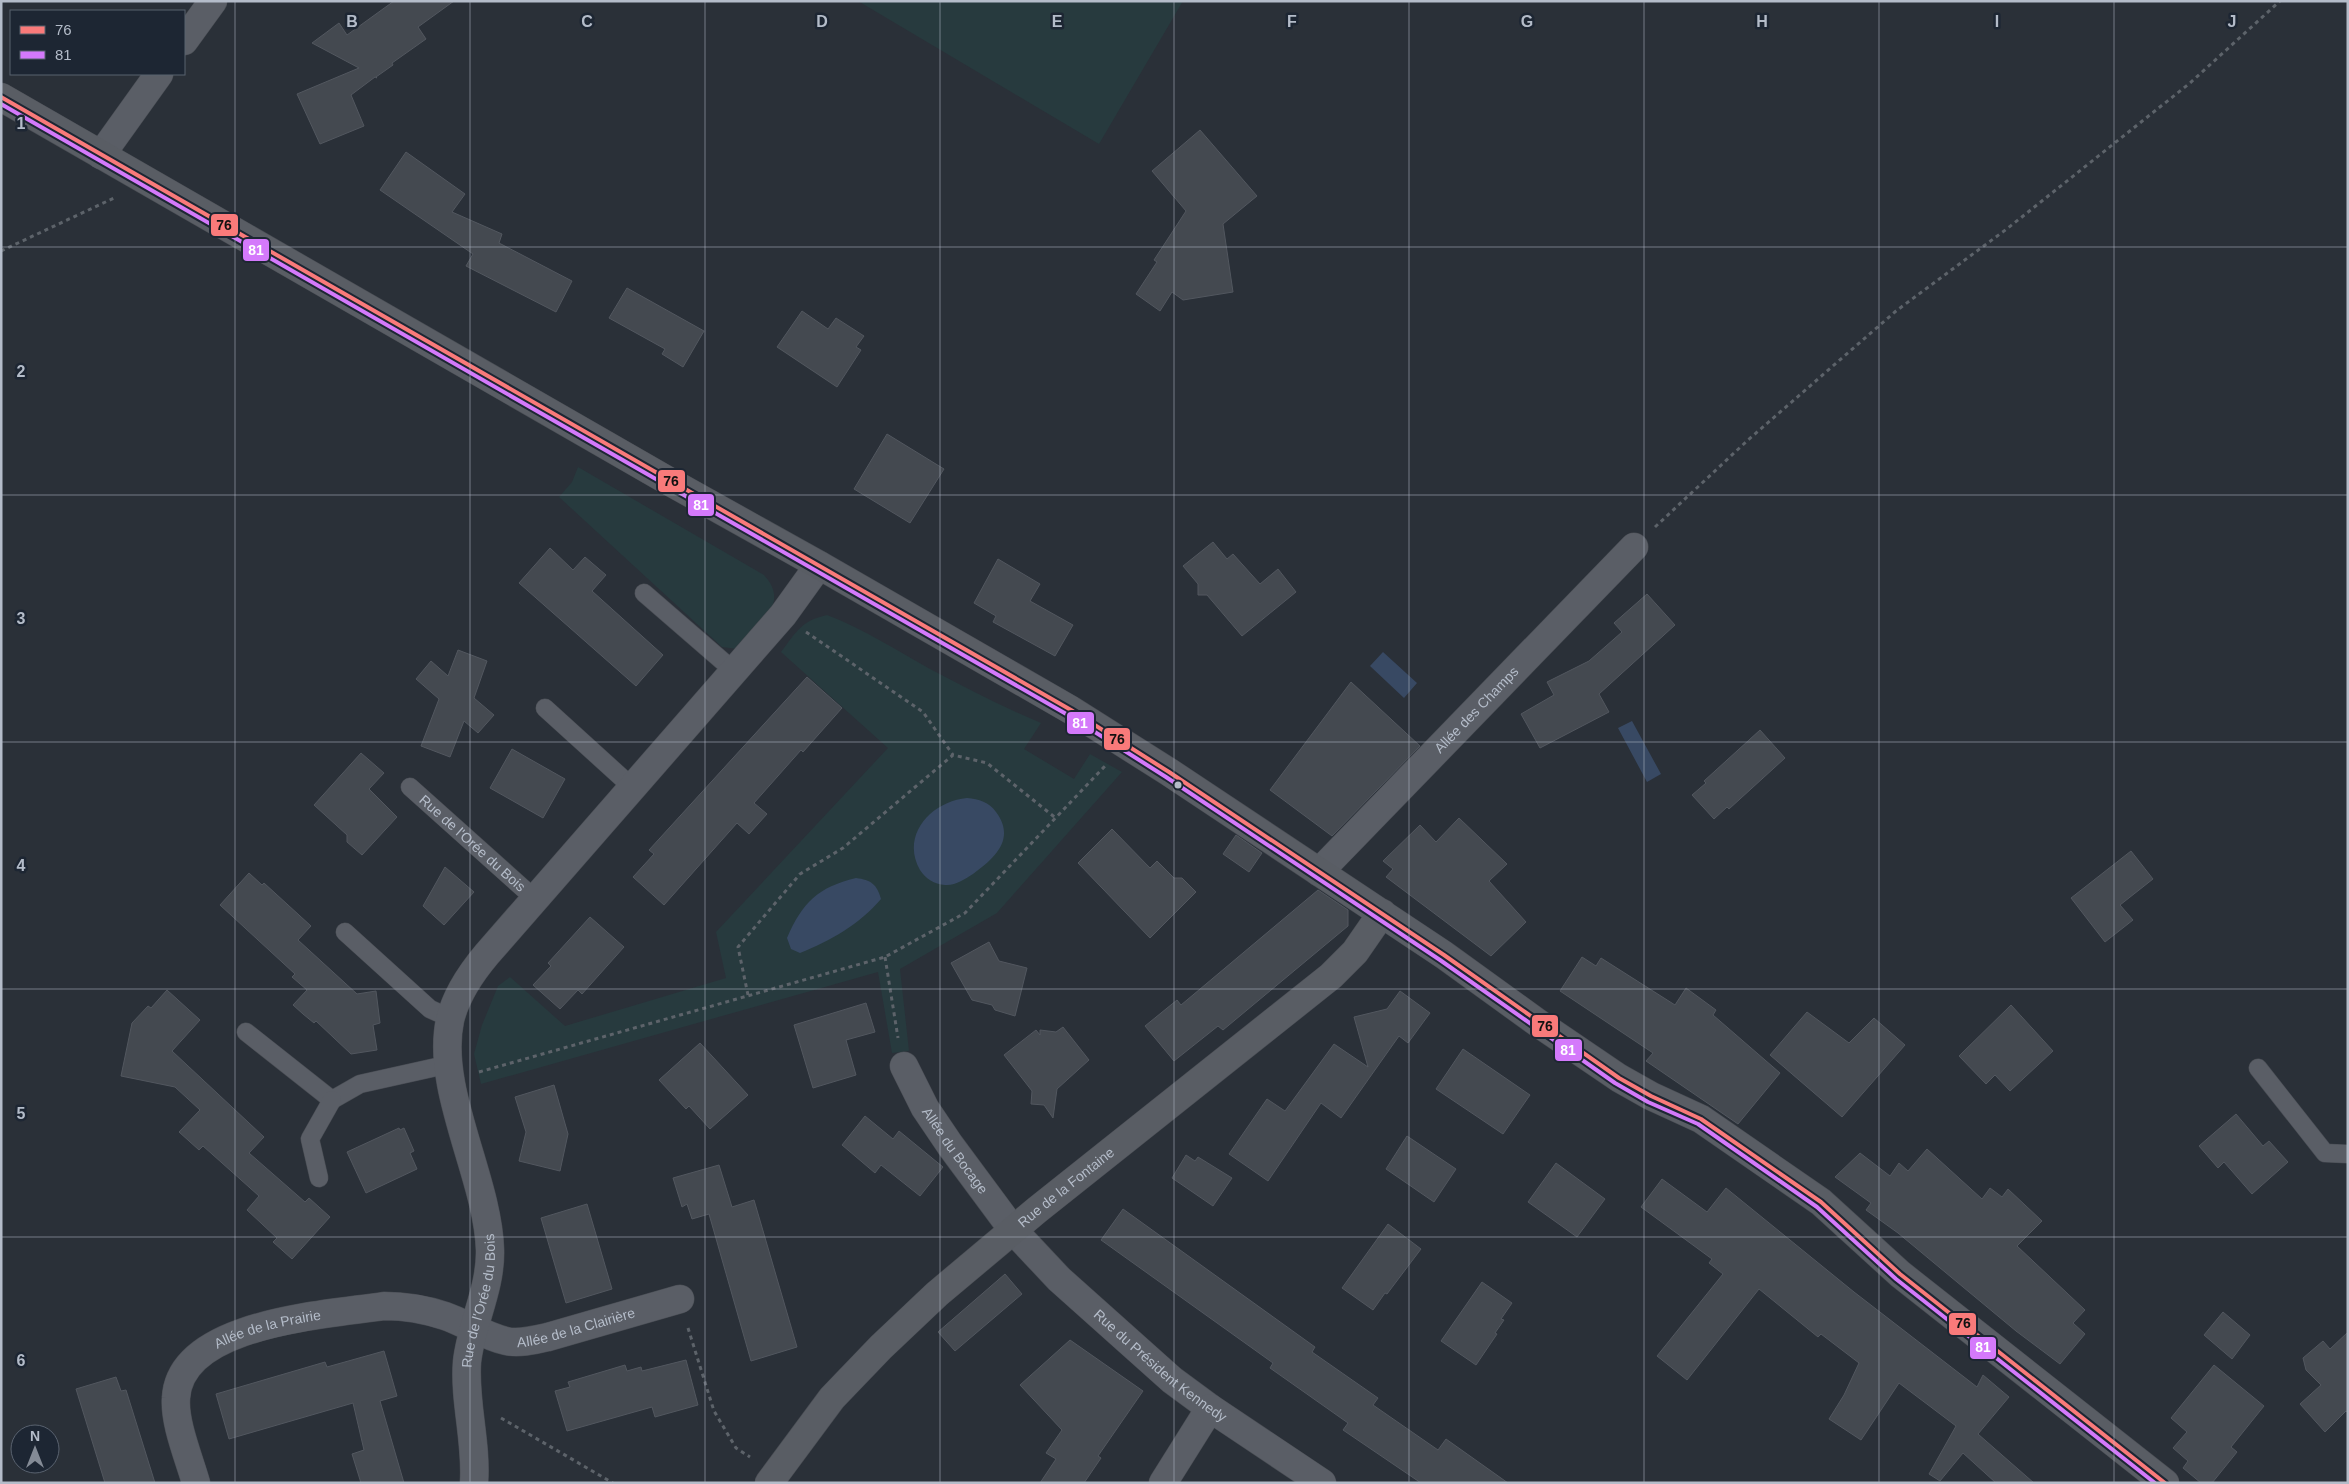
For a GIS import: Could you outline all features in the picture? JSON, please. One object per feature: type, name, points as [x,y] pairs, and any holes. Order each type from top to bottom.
[{"type":"main road","points":[[1,98],[1086,719],[1382,913],[1619,1078],[1651,1096],[1701,1119],[1821,1202],[1900,1274],[2165,1483]]},
{"type":"main road","name":"Rue de la Fontaine","points":[[773,1478],[820,1413],[875,1353],[937,1294],[1331,976],[1355,952],[1382,913]]},
{"type":"street","points":[[185,40],[213,1]]},
{"type":"street","points":[[101,155],[158,75]]},
{"type":"street","name":"Allée des Champs","points":[[1319,872],[1634,547]]},
{"type":"street","name":"Rue de l'Orée du Bois","points":[[474,1483],[474,1438],[468,1400],[468,1362],[487,1278],[490,1250],[487,1225],[451,1072],[448,1042],[450,1018],[461,990],[472,972],[783,615],[819,565]]},
{"type":"street","name":"Allée du Bocage","points":[[904,1066],[925,1108],[1014,1230]]},
{"type":"street","name":"Rue du Président Kennedy","points":[[1014,1230],[1058,1279],[1172,1380],[1210,1408],[1322,1483]]},
{"type":"street","name":"Allée de la Clairière","points":[[474,1329],[506,1342],[548,1338],[680,1299]]},
{"type":"street","name":"Allée de la Prairie","points":[[196,1483],[177,1415],[177,1389],[179,1380],[187,1366],[201,1354],[224,1341],[250,1330],[277,1323],[384,1306],[420,1309],[445,1316],[474,1329]]},
{"type":"street","points":[[1163,1483],[1210,1408]]},
{"type":"lane","points":[[644,593],[734,672]]},
{"type":"lane","points":[[545,708],[632,787]]},
{"type":"lane","name":"Rue de l'Orée du Bois","points":[[410,787],[535,898]]},
{"type":"lane","points":[[345,932],[430,1009],[450,1018]]},
{"type":"lane","points":[[246,1032],[332,1100]]},
{"type":"lane","points":[[2258,1068],[2325,1153],[2348,1154]]},
{"type":"lane","points":[[318,1178],[310,1139],[332,1100],[360,1084],[451,1072]]},
{"type":"path","points":[[1634,547],[1748,440],[1896,311],[2008,228],[2190,83],[2280,1]]},
{"type":"path","points":[[1,251],[122,194]]},
{"type":"path","points":[[783,615],[923,712],[953,755],[987,763],[1056,819]]},
{"type":"path","points":[[748,995],[738,947],[794,881],[800,874],[843,848],[953,755]]},
{"type":"path","points":[[451,1072],[748,995],[885,957],[965,913],[1108,763]]},
{"type":"path","points":[[885,957],[904,1066]]},
{"type":"path","points":[[680,1299],[714,1411],[736,1448],[773,1478]]},
{"type":"path","points":[[468,1400],[613,1483]]},
{"type":"green space","points":[[858,1],[1183,1],[1099,144]]},
{"type":"green space","points":[[578,467],[764,575],[771,586],[774,596],[773,605],[762,623],[738,649],[722,647],[559,497],[572,482]]},
{"type":"green space","points":[[827,615],[867,633],[971,690],[1041,723],[1024,749],[1074,779],[1090,754],[1122,772],[997,913],[900,969],[909,1051],[892,1053],[878,972],[481,1084],[474,1054],[482,1025],[498,986],[510,977],[565,1026],[726,978],[716,932],[888,748],[781,652],[800,628],[811,620]]},
{"type":"water","points":[[1383,652],[1417,683],[1404,698],[1370,666]]},
{"type":"water","points":[[1632,721],[1661,774],[1647,782],[1618,728]]},
{"type":"water","points":[[967,798],[983,802],[996,812],[1002,822],[1003,839],[1000,847],[989,861],[973,874],[960,882],[945,885],[937,884],[920,870],[915,857],[914,844],[917,833],[931,813],[954,801]]},
{"type":"water","points":[[856,878],[866,880],[878,890],[881,899],[873,908],[854,924],[822,943],[800,953],[791,949],[787,938],[805,906],[831,886]]},
{"type":"building","points":[[394,1],[454,1],[418,27],[426,39],[392,63],[393,65],[377,78],[375,77],[351,95],[364,126],[320,144],[297,94],[359,68],[312,43],[339,23],[347,35]]},
{"type":"building","points":[[1200,130],[1257,196],[1223,224],[1233,292],[1183,300],[1172,292],[1160,311],[1136,294],[1157,262],[1154,260],[1186,211],[1152,171]]},
{"type":"building","points":[[406,152],[465,194],[452,212],[502,234],[499,243],[572,281],[556,312],[466,266],[473,254],[380,190]]},
{"type":"building","points":[[627,288],[704,331],[683,367],[662,354],[665,349],[609,318]]},
{"type":"building","points":[[802,311],[828,329],[836,318],[864,336],[856,347],[861,350],[837,387],[777,347]]},
{"type":"building","points":[[887,434],[944,469],[910,523],[854,489]]},
{"type":"building","points":[[1213,542],[1227,559],[1233,554],[1260,584],[1278,569],[1296,592],[1242,636],[1207,595],[1198,595],[1198,584],[1183,566]]},
{"type":"building","points":[[550,548],[573,570],[585,557],[606,575],[592,591],[663,655],[636,686],[519,583]]},
{"type":"building","points":[[998,559],[1040,584],[1030,601],[1073,625],[1055,656],[993,622],[996,616],[974,603]]},
{"type":"building","points":[[1647,594],[1675,625],[1599,694],[1609,712],[1540,748],[1521,714],[1554,695],[1547,682],[1589,661],[1622,632],[1614,623]]},
{"type":"building","points":[[458,650],[487,661],[474,698],[494,715],[478,733],[464,721],[450,757],[421,746],[439,699],[416,679],[431,661],[448,676]]},
{"type":"building","points":[[807,677],[842,708],[803,752],[801,750],[754,803],[767,814],[749,834],[737,823],[664,905],[633,877],[654,854],[649,850]]},
{"type":"building","points":[[1351,682],[1420,746],[1332,836],[1270,790]]},
{"type":"building","points":[[1760,730],[1785,758],[1729,809],[1727,807],[1714,819],[1692,795],[1706,783],[1704,781]]},
{"type":"building","points":[[512,749],[565,779],[543,818],[490,788]]},
{"type":"building","points":[[361,753],[384,773],[369,789],[397,817],[362,855],[347,842],[347,835],[314,805]]},
{"type":"building","points":[[1459,818],[1507,864],[1489,881],[1526,922],[1491,956],[1386,877],[1393,869],[1383,861],[1420,825],[1436,842]]},
{"type":"building","points":[[1112,829],[1150,868],[1157,861],[1174,878],[1182,878],[1196,892],[1150,938],[1078,863]]},
{"type":"building","points":[[1236,835],[1262,853],[1249,872],[1223,854]]},
{"type":"building","points":[[2131,851],[2153,879],[2120,905],[2133,920],[2105,942],[2071,898]]},
{"type":"building","points":[[445,867],[474,892],[444,925],[423,906]]},
{"type":"building","points":[[249,873],[262,885],[264,883],[311,926],[298,940],[357,994],[376,991],[380,1023],[373,1025],[377,1050],[351,1054],[316,1021],[314,1023],[293,1005],[307,990],[292,977],[295,974],[220,905]]},
{"type":"building","points":[[1318,890],[1348,910],[1348,926],[1223,1030],[1218,1026],[1174,1061],[1145,1026],[1177,1000],[1181,1005]]},
{"type":"building","points":[[590,917],[624,947],[582,994],[578,990],[560,1009],[533,985],[551,966],[548,963]]},
{"type":"building","points":[[989,942],[999,961],[1027,968],[1015,1016],[995,1010],[992,1005],[972,1000],[951,963]]},
{"type":"building","points":[[1582,957],[1596,966],[1601,958],[1675,1005],[1686,988],[1716,1010],[1713,1015],[1780,1073],[1738,1124],[1646,1061],[1653,1053],[1560,991]]},
{"type":"building","points":[[167,990],[200,1020],[172,1051],[264,1137],[249,1153],[305,1202],[309,1198],[330,1217],[292,1259],[273,1242],[277,1238],[247,1210],[259,1196],[203,1146],[199,1150],[179,1132],[200,1110],[175,1087],[121,1076],[132,1023],[148,1006],[151,1008]]},
{"type":"building","points":[[1400,991],[1430,1013],[1408,1043],[1399,1036],[1341,1118],[1321,1103],[1268,1181],[1229,1154],[1267,1099],[1285,1111],[1334,1044],[1368,1067],[1354,1017],[1387,1009]]},
{"type":"building","points":[[866,1003],[875,1032],[846,1040],[856,1075],[813,1088],[794,1025]]},
{"type":"building","points":[[2011,1005],[2053,1051],[2010,1091],[1995,1075],[1986,1084],[1959,1056]]},
{"type":"building","points":[[1807,1012],[1849,1043],[1874,1018],[1905,1045],[1842,1117],[1770,1055]]},
{"type":"building","points":[[1063,1027],[1089,1060],[1057,1089],[1053,1118],[1044,1105],[1031,1104],[1032,1091],[1004,1055],[1036,1030],[1040,1035],[1040,1030],[1056,1032]]},
{"type":"building","points":[[700,1043],[748,1095],[710,1129],[689,1106],[686,1109],[659,1080]]},
{"type":"building","points":[[1463,1049],[1530,1095],[1503,1134],[1436,1089]]},
{"type":"building","points":[[554,1085],[568,1134],[560,1171],[519,1161],[526,1132],[515,1097]]},
{"type":"building","points":[[2236,1114],[2263,1146],[2269,1141],[2288,1162],[2252,1194],[2224,1162],[2218,1168],[2199,1146]]},
{"type":"building","points":[[865,1116],[893,1139],[899,1131],[943,1167],[920,1196],[881,1165],[875,1173],[842,1145]]},
{"type":"building","points":[[399,1128],[400,1130],[404,1128],[414,1151],[410,1153],[417,1169],[366,1193],[347,1152]]},
{"type":"building","points":[[1407,1136],[1456,1169],[1434,1202],[1386,1169]]},
{"type":"building","points":[[1927,1149],[1982,1199],[1990,1188],[2002,1197],[2008,1189],[2042,1221],[2017,1246],[2085,1310],[2073,1323],[2085,1334],[2060,1364],[2016,1331],[1898,1233],[1866,1210],[1871,1203],[1835,1177],[1860,1153],[1890,1176],[1899,1163],[1908,1171]]},
{"type":"building","points":[[1186,1155],[1195,1161],[1198,1157],[1232,1178],[1213,1206],[1172,1178]]},
{"type":"building","points":[[1556,1163],[1605,1199],[1577,1237],[1528,1202]]},
{"type":"building","points":[[719,1165],[732,1207],[754,1200],[797,1347],[751,1361],[709,1214],[692,1219],[687,1204],[682,1207],[673,1178]]},
{"type":"building","points":[[1662,1179],[1707,1212],[1726,1188],[1854,1292],[1977,1387],[1983,1375],[2009,1397],[1978,1434],[2034,1483],[1996,1483],[1963,1453],[1940,1481],[1929,1474],[1956,1426],[1899,1383],[1861,1440],[1829,1419],[1844,1395],[1859,1363],[1821,1334],[1818,1337],[1759,1289],[1687,1380],[1657,1356],[1723,1274],[1709,1263],[1712,1259],[1641,1207]]},
{"type":"building","points":[[587,1204],[612,1289],[566,1303],[541,1218]]},
{"type":"building","points":[[1123,1209],[1315,1347],[1312,1352],[1378,1398],[1373,1405],[1438,1450],[1446,1439],[1508,1483],[1421,1483],[1343,1430],[1348,1423],[1270,1368],[1273,1363],[1101,1240]]},
{"type":"building","points":[[1388,1224],[1421,1249],[1373,1310],[1342,1288]]},
{"type":"building","points":[[1005,1274],[1022,1294],[955,1351],[938,1332]]},
{"type":"building","points":[[1482,1282],[1512,1303],[1501,1319],[1504,1320],[1495,1333],[1497,1334],[1476,1365],[1441,1341]]},
{"type":"building","points":[[2223,1312],[2250,1335],[2232,1359],[2204,1335]]},
{"type":"building","points":[[2348,1332],[2348,1413],[2346,1411],[2325,1432],[2300,1404],[2321,1385],[2306,1370],[2303,1358],[2323,1341],[2330,1349]]},
{"type":"building","points":[[1070,1340],[1143,1391],[1098,1456],[1101,1458],[1084,1483],[1040,1483],[1056,1459],[1046,1453],[1062,1430],[1020,1385]]},
{"type":"building","points":[[384,1351],[397,1396],[380,1401],[404,1483],[361,1483],[352,1454],[364,1450],[353,1403],[229,1439],[216,1394],[325,1362],[327,1367]]},
{"type":"building","points":[[686,1360],[698,1405],[655,1417],[652,1407],[567,1431],[555,1391],[570,1387],[568,1382],[625,1365],[627,1371],[641,1367],[642,1371]]},
{"type":"building","points":[[2214,1365],[2264,1406],[2231,1447],[2237,1452],[2212,1483],[2201,1483],[2183,1468],[2188,1461],[2173,1448],[2187,1432],[2171,1418]]},
{"type":"building","points":[[116,1377],[121,1391],[126,1390],[155,1483],[105,1483],[76,1389]]},
{"type":"transit line","name":"76","points":[[1,97],[1071,710],[1169,772],[1444,955],[1619,1078],[1651,1096],[1701,1119],[1821,1202],[1900,1274],[2165,1483]]},
{"type":"transit line","name":"81","points":[[1,104],[1068,715],[1166,777],[1440,960],[1615,1083],[1648,1102],[1698,1124],[1817,1207],[1896,1279],[2155,1483]]}]
